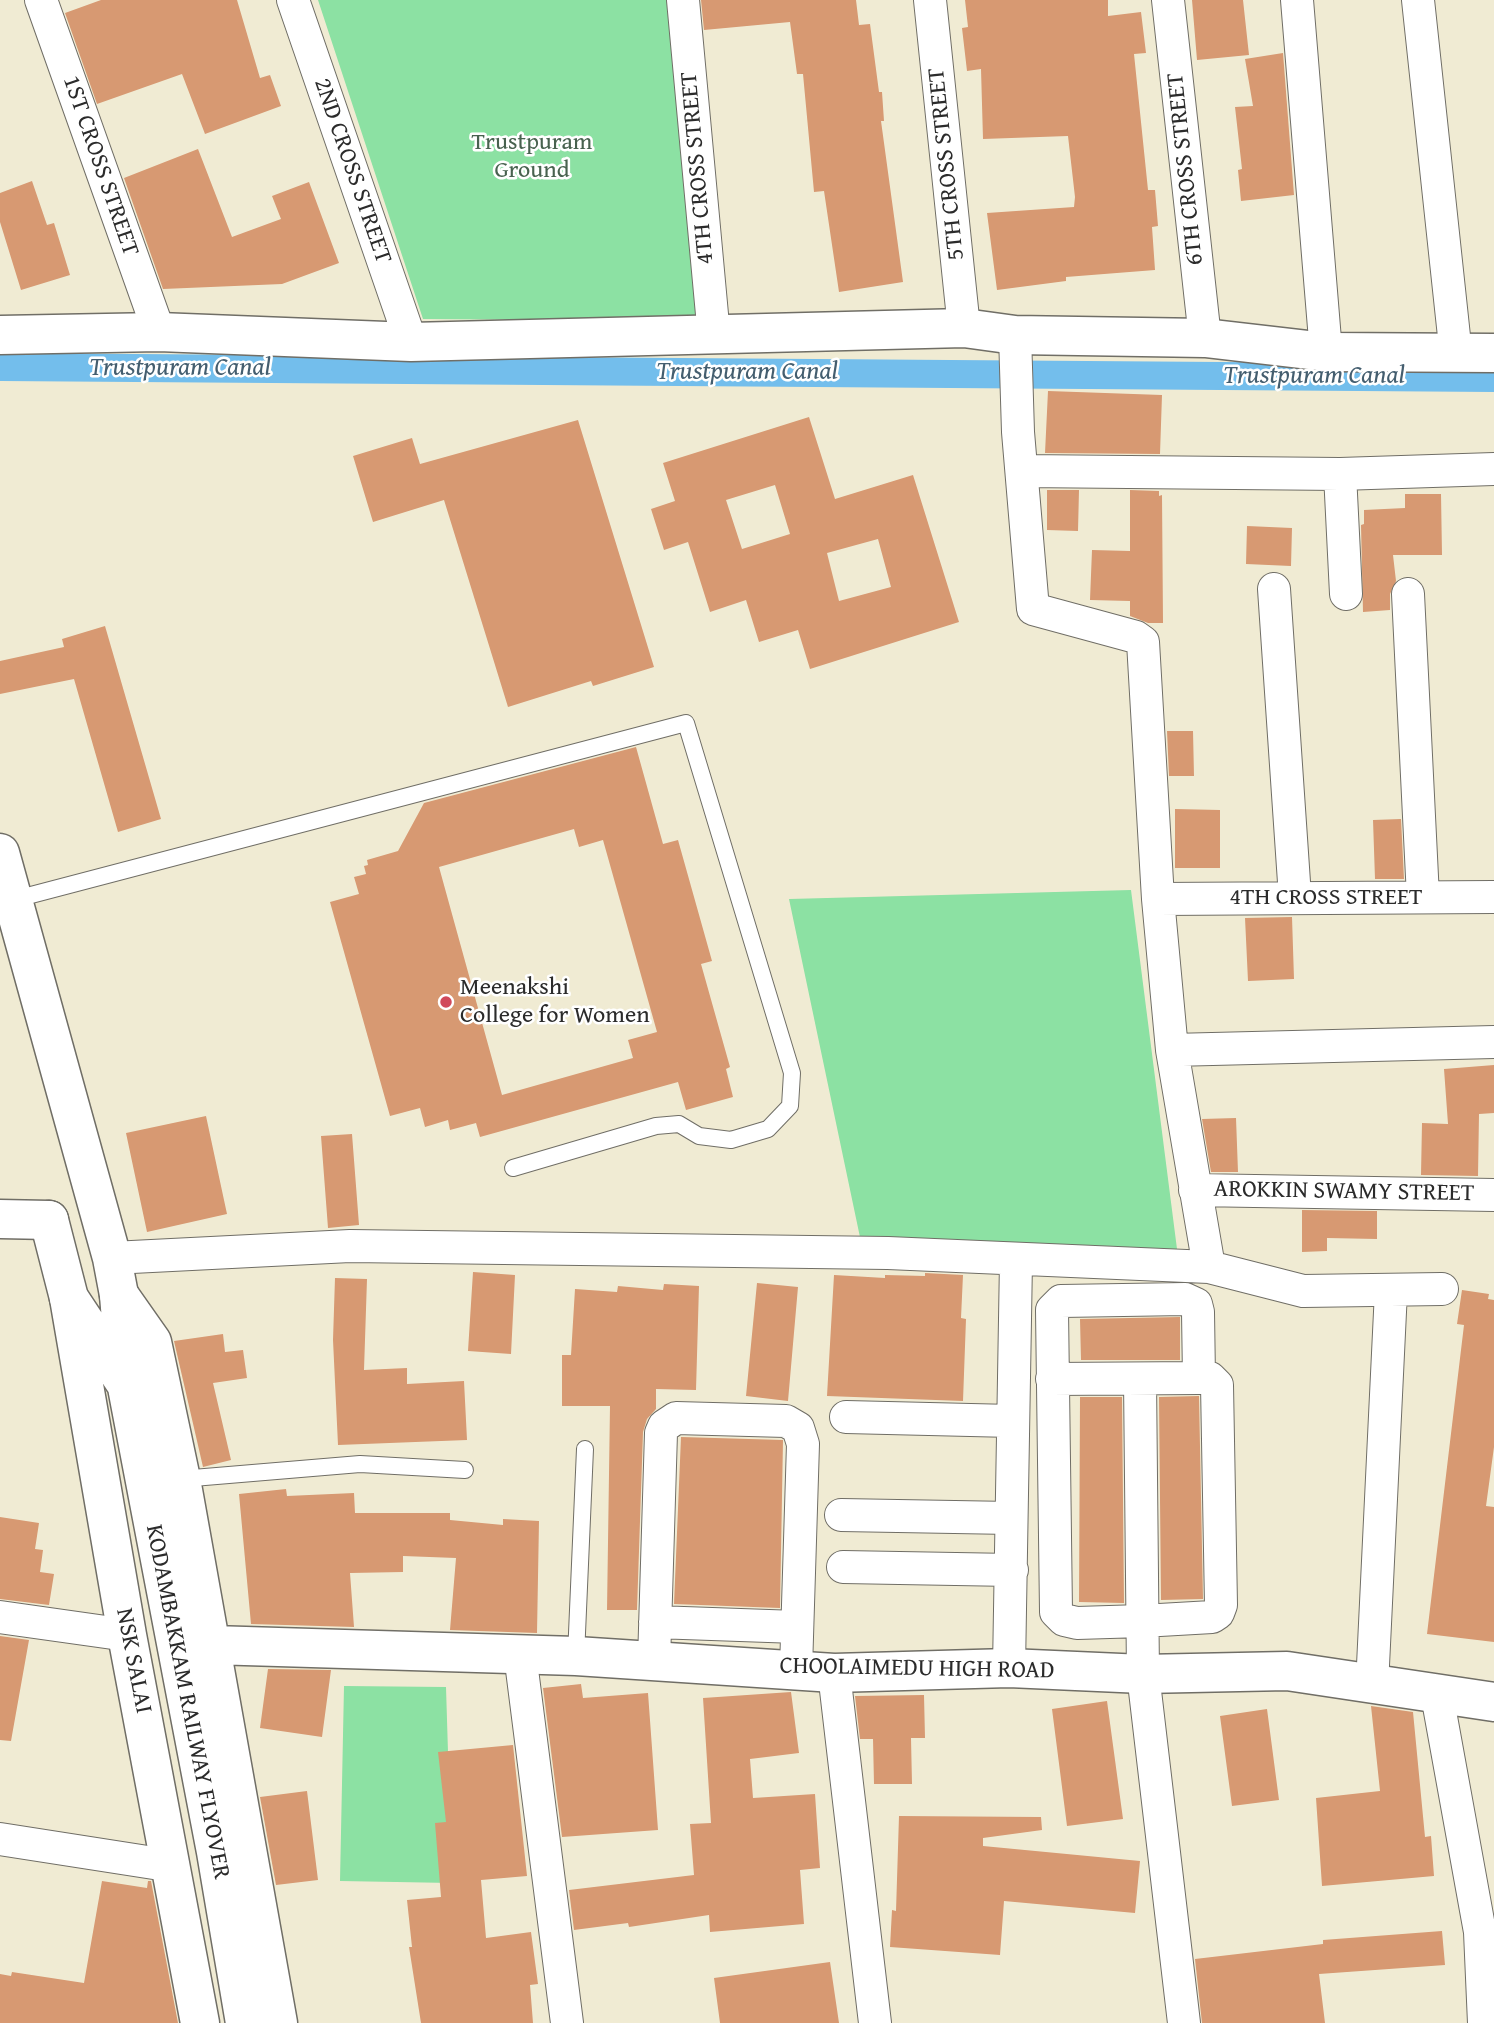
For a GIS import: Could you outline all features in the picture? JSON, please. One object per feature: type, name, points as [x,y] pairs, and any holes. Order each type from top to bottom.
[{"type":"street","name":"1ST CROSS STREET","points":[[41,0],[159,332]]},
{"type":"street","name":"2ND CROSS STREET","points":[[293,0],[411,342]]},
{"type":"street","name":"4TH CROSS STREET","points":[[682,0],[714,336]]},
{"type":"street","name":"5TH CROSS STREET","points":[[930,0],[964,328]]},
{"type":"street","name":"6TH CROSS STREET","points":[[1168,0],[1205,338]]},
{"type":"street","points":[[1297,0],[1326,352]]},
{"type":"street","points":[[1418,0],[1455,355]]},
{"type":"street","points":[[0,335],[159,332],[411,342],[964,328],[1015,335],[1205,338],[1326,352],[1455,355],[1494,352]]},
{"type":"street","points":[[1015,335],[1018,432],[1033,609],[1136,637],[1143,642],[1158,899],[1172,1050],[1209,1267]]},
{"type":"street","points":[[1023,471],[1340,474],[1494,468]]},
{"type":"street","points":[[1340,474],[1346,594]]},
{"type":"street","points":[[1274,589],[1294,897]]},
{"type":"street","points":[[1408,594],[1423,897]]},
{"type":"street","name":"KODAMBAKKAM RAILWAY FLYOVER","points":[[0,853],[6,897],[112,1258],[127,1394],[214,1840],[245,2023]]},
{"type":"street","name":"4TH CROSS STREET","points":[[1158,899],[1494,897]]},
{"type":"street","points":[[1172,1050],[1494,1042]]},
{"type":"street","name":"AROKKIN SWAMY STREET","points":[[1195,1190],[1494,1195]]},
{"type":"street","points":[[0,1219],[49,1220],[69,1298]]},
{"type":"street","points":[[112,1258],[350,1246],[888,1253],[1016,1261],[1056,1259],[1209,1267],[1303,1291],[1442,1289]]},
{"type":"street","points":[[1009,1668],[1016,1261]]},
{"type":"street","points":[[1132,1264],[1132,1300]]},
{"type":"street","points":[[1373,1686],[1391,1291]]},
{"type":"street","points":[[118,1295],[152,1342],[212,1645],[278,2023]]},
{"type":"street","name":"KODAMBAKKAM RAILWAY FLYOVER","points":[[69,1298],[127,1394]]},
{"type":"street","name":"NSK SALAI","points":[[69,1298],[127,1635],[173,1866],[200,2023]]},
{"type":"street","points":[[1052,1379],[1210,1378],[1217,1385],[1219,1613],[1212,1616],[1142,1621],[1077,1623],[1064,1620],[1056,1612],[1052,1379],[1052,1310],[1055,1304],[1061,1301],[1185,1299],[1196,1304],[1199,1378]]},
{"type":"street","points":[[1140,1379],[1143,1674],[1184,2023]]},
{"type":"street","points":[[846,1417],[1012,1421]]},
{"type":"street","points":[[654,1661],[661,1433],[664,1426],[676,1418],[786,1422],[799,1428],[803,1444],[796,1669]]},
{"type":"street","points":[[841,1515],[1011,1518]]},
{"type":"street","points":[[842,1567],[1012,1570]]},
{"type":"street","points":[[0,1617],[127,1635]]},
{"type":"street","points":[[655,1622],[797,1627]]},
{"type":"street","name":"CHOOLAIMEDU HIGH ROAD","points":[[212,1645],[576,1656],[834,1673],[1009,1668],[1143,1674],[1287,1671],[1494,1702]]},
{"type":"street","points":[[520,1654],[566,2023]]},
{"type":"street","points":[[834,1673],[875,2023]]},
{"type":"street","points":[[1437,1695],[1480,1932],[1484,2023]]},
{"type":"street","points":[[0,1839],[173,1866]]},
{"type":"lane","points":[[6,897],[686,723],[792,1073],[790,1106],[768,1129],[731,1140],[699,1136],[679,1124],[656,1126],[513,1168]]},
{"type":"lane","points":[[576,1656],[585,1449]]},
{"type":"lane","points":[[181,1479],[360,1464],[465,1470]]},
{"type":"green space","name":"Trustpuram Ground","points":[[318,0],[671,0],[703,321],[423,319]]},
{"type":"green space","points":[[1131,890],[1177,1249],[861,1242],[789,899]]},
{"type":"green space","points":[[344,1686],[446,1687],[452,1883],[340,1881]]},
{"type":"building","points":[[101,0],[237,0],[260,78],[270,75],[281,106],[205,134],[182,74],[97,104],[65,13]]},
{"type":"building","points":[[701,0],[856,0],[859,25],[870,24],[879,92],[882,92],[884,121],[881,121],[903,282],[839,292],[824,191],[814,192],[803,74],[797,74],[790,22],[704,30]]},
{"type":"building","points":[[965,0],[1108,0],[1108,16],[1141,12],[1146,53],[1134,54],[1148,190],[1155,190],[1158,226],[1152,227],[1155,270],[1066,277],[1066,281],[997,290],[987,213],[1074,207],[1075,197],[1068,136],[983,139],[981,69],[967,71],[962,28],[968,27]]},
{"type":"building","points":[[1192,0],[1243,0],[1249,55],[1197,60]]},
{"type":"building","points":[[1283,53],[1294,195],[1241,201],[1238,170],[1242,169],[1235,107],[1253,106],[1245,59]]},
{"type":"building","points":[[198,149],[232,237],[281,219],[272,196],[309,182],[339,263],[282,284],[163,289],[124,178]]},
{"type":"building","points":[[32,181],[47,225],[54,223],[70,275],[21,290],[0,222],[0,193]]},
{"type":"building","points":[[1048,391],[1162,395],[1160,454],[1045,453]]},
{"type":"building","points":[[809,417],[835,499],[913,475],[959,622],[810,669],[798,630],[759,642],[746,600],[710,612],[688,542],[664,550],[651,509],[675,501],[663,463]],"holes":[[[775,485],[790,534],[742,549],[726,500]],[[878,539],[891,587],[839,601],[827,553]]]},
{"type":"building","points":[[578,420],[654,667],[593,686],[591,681],[508,707],[444,500],[373,522],[353,456],[412,438],[420,464]]},
{"type":"building","points":[[1047,490],[1079,490],[1078,531],[1047,530]]},
{"type":"building","points":[[1130,490],[1159,491],[1159,496],[1162,495],[1163,623],[1148,623],[1130,616],[1130,601],[1090,600],[1092,550],[1130,551]]},
{"type":"building","points":[[1405,494],[1441,494],[1442,555],[1393,555],[1396,581],[1390,594],[1390,610],[1363,612],[1361,525],[1364,524],[1364,510],[1405,508]]},
{"type":"building","points":[[1247,526],[1292,528],[1291,566],[1246,564]]},
{"type":"building","points":[[105,626],[161,819],[118,832],[74,679],[0,694],[0,661],[64,647],[62,639]]},
{"type":"building","points":[[1167,731],[1193,731],[1194,776],[1169,776]]},
{"type":"building","points":[[636,747],[663,844],[678,840],[712,961],[701,964],[730,1067],[726,1069],[733,1097],[686,1110],[678,1082],[480,1137],[476,1123],[450,1130],[448,1120],[425,1127],[420,1108],[390,1116],[330,902],[359,894],[354,877],[366,874],[364,866],[368,865],[367,860],[398,851],[424,803]],"holes":[[[574,829],[579,847],[603,840],[657,1032],[628,1040],[633,1058],[502,1095],[439,867]]]},
{"type":"building","points":[[1175,809],[1220,810],[1220,868],[1175,868]]},
{"type":"building","points":[[1401,819],[1404,879],[1375,879],[1373,820]]},
{"type":"building","points":[[1292,917],[1294,979],[1248,981],[1245,918]]},
{"type":"building","points":[[1494,1065],[1494,1113],[1479,1114],[1478,1176],[1421,1175],[1422,1123],[1448,1124],[1444,1069]]},
{"type":"building","points":[[206,1116],[227,1214],[147,1232],[126,1133]]},
{"type":"building","points":[[1236,1118],[1238,1172],[1211,1172],[1202,1119]]},
{"type":"building","points":[[352,1134],[359,1225],[328,1228],[321,1136]]},
{"type":"building","points":[[1302,1210],[1377,1211],[1377,1239],[1327,1238],[1327,1251],[1302,1252]]},
{"type":"building","points":[[473,1272],[515,1275],[511,1354],[468,1351]]},
{"type":"building","points":[[925,1273],[963,1275],[961,1318],[966,1319],[963,1401],[827,1396],[834,1275],[885,1278],[885,1275],[925,1276]]},
{"type":"building","points":[[335,1278],[367,1279],[364,1370],[407,1368],[407,1384],[464,1381],[467,1440],[338,1445],[333,1340]]},
{"type":"building","points":[[757,1283],[798,1287],[788,1401],[746,1396]]},
{"type":"building","points":[[664,1284],[699,1286],[696,1390],[656,1389],[656,1409],[647,1419],[643,1432],[637,1610],[607,1610],[610,1406],[562,1406],[562,1355],[571,1355],[575,1289],[617,1292],[618,1286],[663,1290]]},
{"type":"building","points":[[1462,1290],[1489,1294],[1488,1299],[1494,1300],[1494,1447],[1486,1506],[1494,1507],[1494,1642],[1427,1634],[1464,1325],[1457,1324]]},
{"type":"building","points":[[1180,1317],[1180,1360],[1081,1360],[1080,1319]]},
{"type":"building","points":[[223,1334],[225,1352],[243,1350],[247,1378],[213,1383],[231,1460],[203,1467],[174,1341]]},
{"type":"building","points":[[1199,1396],[1203,1599],[1161,1600],[1159,1397]]},
{"type":"building","points":[[1080,1397],[1122,1397],[1124,1603],[1079,1602]]},
{"type":"building","points":[[681,1437],[783,1440],[780,1608],[674,1604]]},
{"type":"building","points":[[286,1489],[287,1496],[354,1493],[355,1513],[450,1513],[450,1520],[503,1525],[503,1519],[539,1521],[537,1633],[450,1630],[456,1558],[403,1556],[403,1572],[350,1573],[354,1627],[251,1624],[239,1494]]},
{"type":"building","points":[[0,1517],[39,1523],[35,1549],[43,1550],[40,1572],[54,1574],[49,1605],[0,1599]]},
{"type":"building","points":[[0,1636],[29,1640],[11,1741],[0,1740]]},
{"type":"building","points":[[268,1669],[331,1670],[322,1737],[260,1728]]},
{"type":"building","points":[[581,1684],[583,1698],[648,1693],[658,1830],[562,1837],[543,1688]]},
{"type":"building","points":[[791,1692],[799,1753],[750,1759],[753,1798],[815,1794],[820,1868],[800,1870],[804,1924],[710,1932],[709,1915],[629,1927],[628,1923],[574,1930],[569,1890],[694,1875],[690,1824],[711,1823],[703,1698]]},
{"type":"building","points":[[924,1695],[925,1738],[911,1738],[912,1784],[874,1784],[873,1739],[860,1739],[855,1696]]},
{"type":"building","points":[[1107,1701],[1123,1819],[1067,1826],[1052,1709]]},
{"type":"building","points":[[1371,1706],[1413,1712],[1425,1837],[1431,1836],[1434,1876],[1322,1886],[1316,1798],[1380,1791]]},
{"type":"building","points":[[1267,1709],[1279,1800],[1232,1806],[1220,1716]]},
{"type":"building","points":[[513,1745],[527,1876],[481,1880],[486,1938],[531,1932],[538,1984],[530,1985],[533,2023],[421,2023],[409,1947],[412,1947],[407,1900],[441,1897],[435,1823],[446,1822],[438,1752]]},
{"type":"building","points":[[307,1791],[318,1880],[276,1885],[260,1797]]},
{"type":"building","points":[[899,1816],[1041,1817],[1042,1830],[983,1838],[983,1846],[1140,1861],[1135,1913],[1004,1901],[1000,1955],[890,1947],[892,1910],[896,1911]]},
{"type":"building","points":[[102,1881],[147,1888],[148,1881],[151,1881],[178,2023],[0,2023],[0,1974],[11,1976],[12,1972],[84,1983]]},
{"type":"building","points":[[1442,1931],[1445,1965],[1319,1974],[1325,2023],[1202,2023],[1195,1959],[1323,1944],[1323,1940]]},
{"type":"building","points":[[830,1962],[839,2023],[720,2023],[714,1978]]},
{"type":"waterway","name":"Trustpuram Canal","points":[[0,367],[1494,378]]},
{"type":"place","name":"Meenakshi College for Women","points":[[446,1002]]}]
